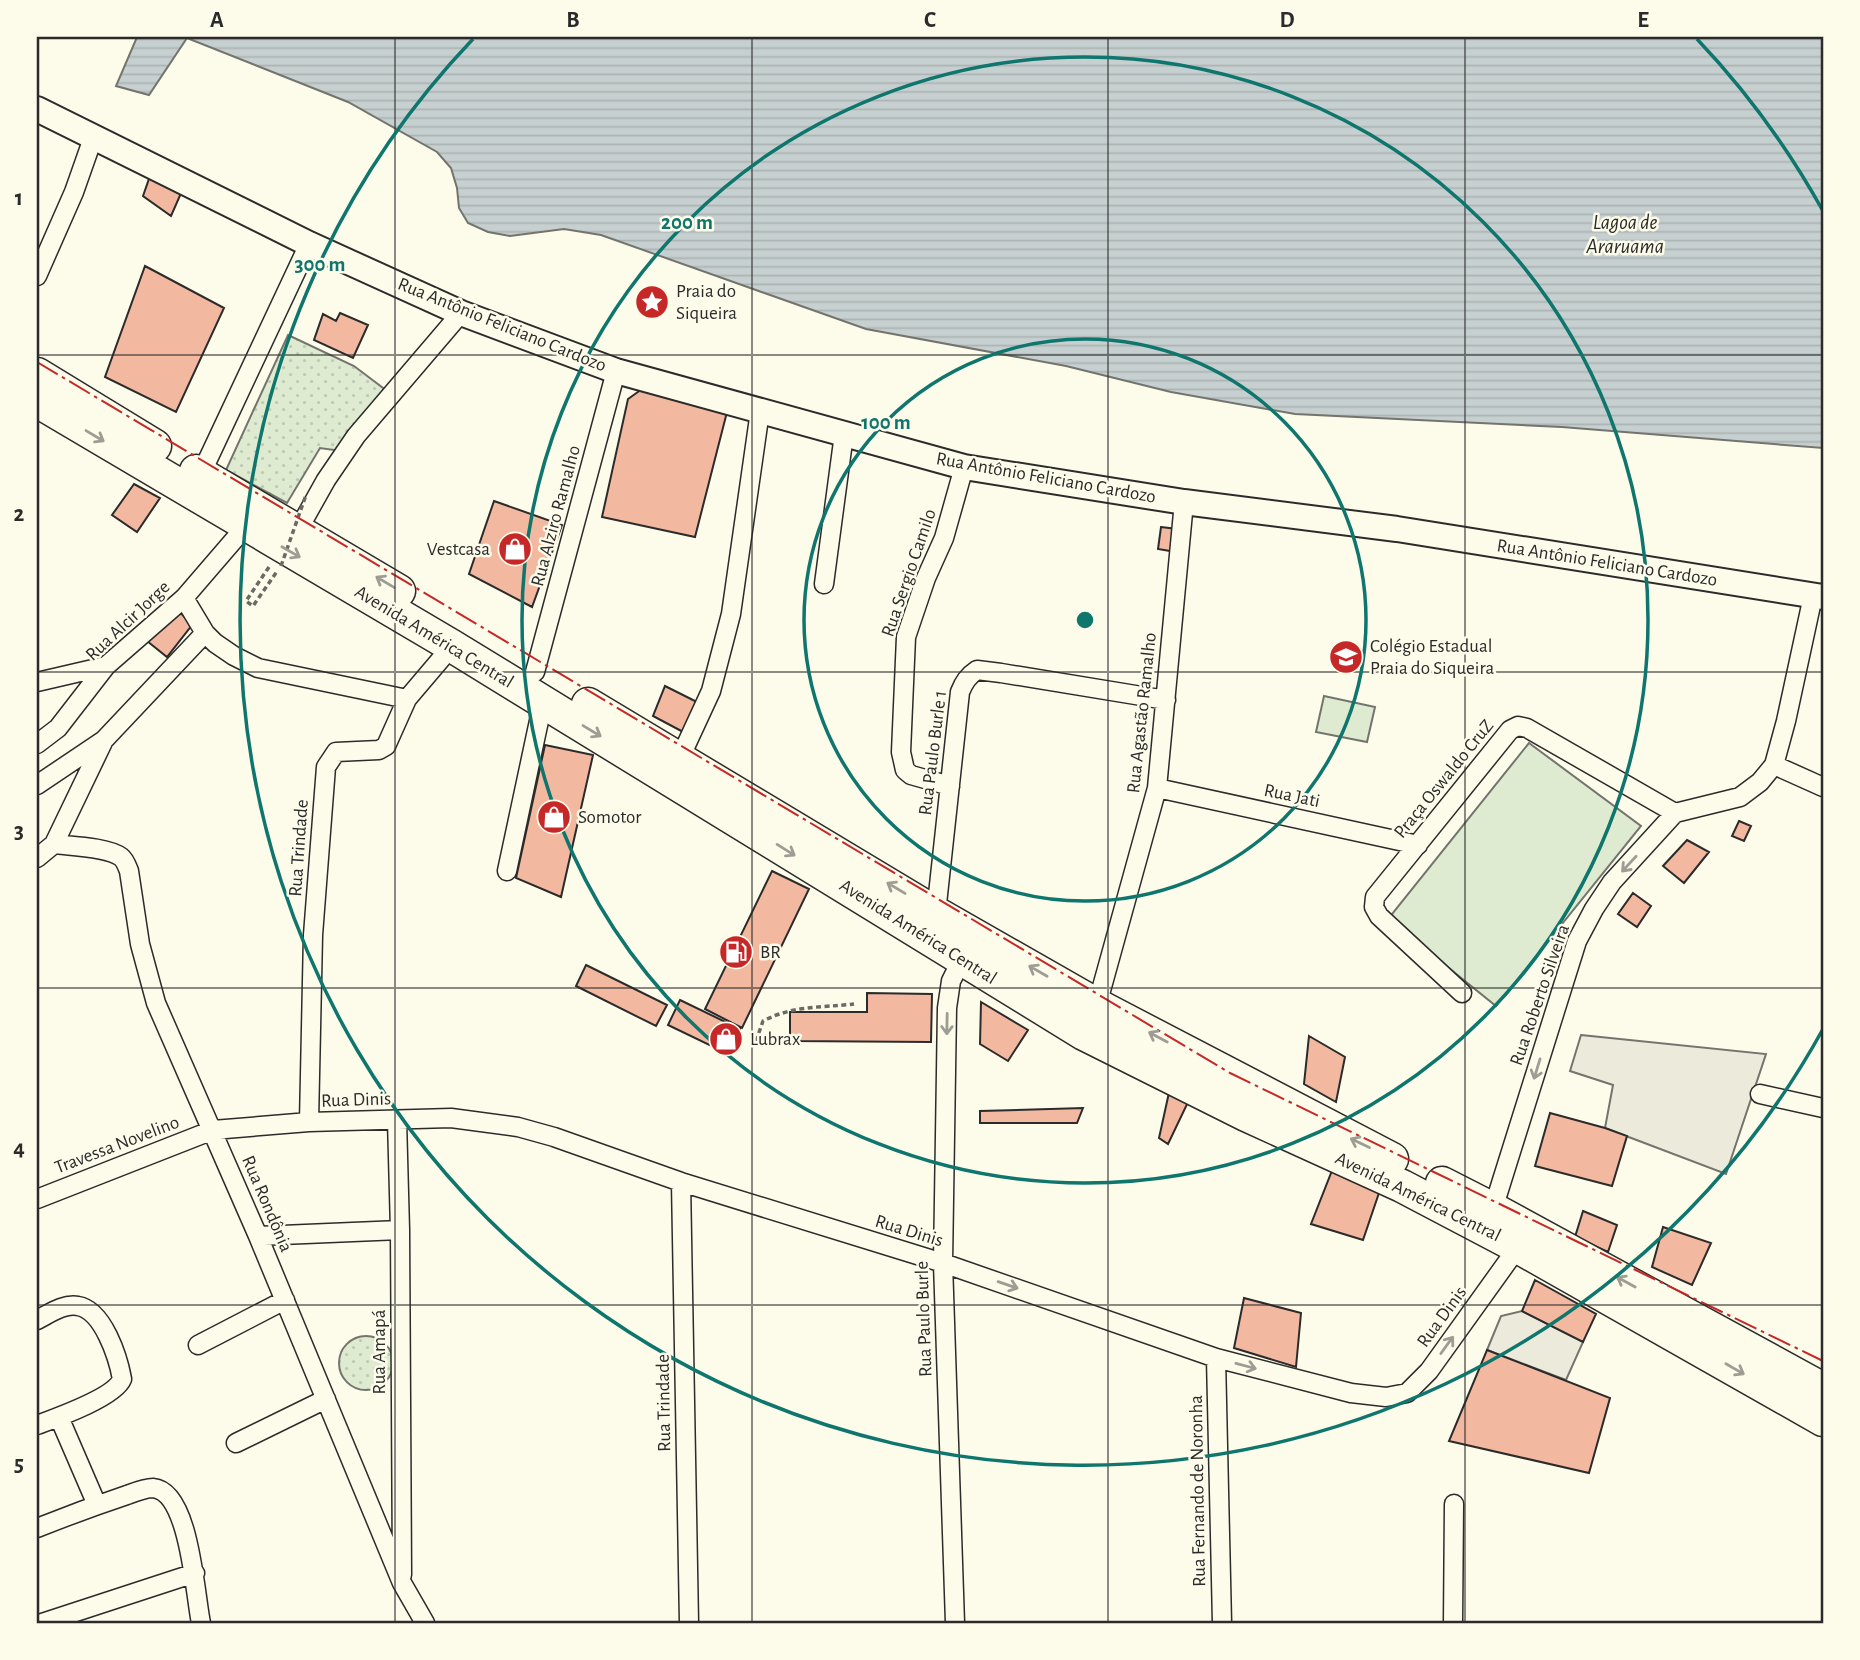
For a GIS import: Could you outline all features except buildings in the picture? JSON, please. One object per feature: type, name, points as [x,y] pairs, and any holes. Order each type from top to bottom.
[{"type":"highway","name":"Avenida América Central","points":[[37,374],[201,474],[287,547],[452,646],[680,758],[936,913],[969,947],[1097,1005],[1342,1134],[1493,1209],[1681,1325],[1823,1420]]},
{"type":"highway","name":"Avenida América Central","points":[[37,401],[246,526],[539,687],[969,947],[1084,1034],[1246,1115],[1402,1186],[1518,1247],[1823,1389]]},
{"type":"street","name":"Rua Antônio Feliciano Cardozo","points":[[37,109],[309,244],[461,313],[617,372],[844,435],[964,467],[1184,502],[1397,529],[1818,597]]},
{"type":"street","points":[[37,276],[74,192],[93,138]]},
{"type":"street","points":[[201,474],[309,244]]},
{"type":"street","points":[[287,547],[326,480],[356,436],[461,313]]},
{"type":"street","name":"Rua Alziro Ramalho","points":[[507,871],[539,687],[617,372]]},
{"type":"street","points":[[680,758],[710,691],[728,626],[747,513],[760,411]]},
{"type":"street","points":[[824,584],[844,435]]},
{"type":"street","name":"Rua Sergio Camilo","points":[[950,786],[911,775],[905,770],[901,752],[902,690],[906,637],[926,578],[944,538],[964,467]]},
{"type":"street","name":"Rua Agastão Ramalho","points":[[1097,1005],[1157,788],[1184,502]]},
{"type":"street","name":"Rua Alcir Jorge","points":[[37,744],[58,728],[106,666],[184,598],[246,526]]},
{"type":"street","points":[[1675,813],[1740,797],[1760,782],[1773,765],[1818,597]]},
{"type":"street","points":[[184,598],[205,633],[234,656],[258,668],[407,699]]},
{"type":"street","points":[[37,785],[104,740],[205,633]]},
{"type":"street","name":"Rua Trindade","points":[[309,1122],[313,935],[326,767],[336,752],[379,750],[386,747],[407,699],[452,646]]},
{"type":"street","points":[[37,682],[106,666]]},
{"type":"street","name":"Rua Paulo Burle 1","points":[[936,913],[960,692],[964,682],[977,670],[1166,700]]},
{"type":"street","name":"Praça Oswaldo CruZ","points":[[1462,993],[1379,916],[1374,907],[1375,897],[1510,730],[1518,726],[1527,728],[1675,813]]},
{"type":"street","points":[[37,858],[54,844],[104,740]]},
{"type":"street","points":[[1773,765],[1823,787]]},
{"type":"street","name":"Rua Jati","points":[[1157,788],[1418,845]]},
{"type":"street","name":"Rua Roberto Silveira","points":[[1493,1209],[1577,942],[1612,882],[1675,813]]},
{"type":"street","name":"Rua Rondônia","points":[[54,844],[110,852],[119,855],[125,862],[129,871],[142,954],[156,1003],[258,1236],[402,1583],[425,1623]]},
{"type":"street","name":"Rua Paulo Burle","points":[[955,1623],[943,1263],[948,992],[969,947]]},
{"type":"street","points":[[1759,1094],[1823,1108]]},
{"type":"street","name":"Rua Dinis","points":[[213,1130],[309,1122],[451,1118],[518,1127],[555,1137],[681,1182],[943,1263],[1216,1358],[1351,1393],[1386,1397],[1408,1393],[1429,1371],[1518,1247]]},
{"type":"street","name":"Rua Amapá","points":[[397,1120],[402,1583]]},
{"type":"street","name":"Travessa Novelino","points":[[37,1199],[213,1130]]},
{"type":"street","name":"Rua Trindade","points":[[681,1182],[689,1623]]},
{"type":"street","points":[[258,1236],[400,1230]]},
{"type":"street","points":[[198,1345],[285,1300]]},
{"type":"street","points":[[37,1320],[65,1307],[77,1305],[86,1308],[105,1329],[121,1374],[120,1384],[116,1389],[37,1425]]},
{"type":"street","name":"Rua Fernando de Noronha","points":[[1216,1358],[1222,1623]]},
{"type":"street","points":[[236,1443],[326,1399]]},
{"type":"street","points":[[59,1417],[97,1505]]},
{"type":"street","points":[[37,1528],[144,1490],[153,1488],[164,1491],[170,1498],[185,1532],[201,1623]]},
{"type":"street","points":[[1453,1623],[1454,1504]]},
{"type":"street","points":[[42,1623],[194,1573]]},
{"type":"path","points":[[287,547],[246,601],[253,606],[287,547],[306,495]]},
{"type":"path","points":[[756,1041],[763,1021],[777,1014],[797,1008],[854,1004]]},
{"type":"green space","points":[[288,335],[354,366],[387,391],[341,451],[320,448],[287,503],[226,470]]},
{"type":"green space","points":[[1324,696],[1375,707],[1367,742],[1316,732]]},
{"type":"green space","points":[[1529,743],[1641,826],[1496,1006],[1388,919]]},
{"type":"green space","points":[[366,1336],[385,1344],[393,1363],[385,1382],[366,1390],[347,1382],[339,1363],[347,1344]]},
{"type":"shaded area","points":[[1581,1035],[1766,1054],[1726,1174],[1605,1128],[1613,1085],[1570,1071]]},
{"type":"shaded area","points":[[1522,1311],[1583,1342],[1566,1380],[1487,1350],[1501,1316]]},
{"type":"water","name":"Lagoa de Araruama","points":[[137,37],[1823,37],[1823,448],[1562,427],[1295,414],[1171,392],[1066,366],[866,329],[601,235],[564,229],[510,236],[488,232],[468,223],[459,208],[451,168],[437,152],[348,102],[187,38],[149,95],[116,86]]},
{"type":"power","points":[[37,362],[1230,1073],[1823,1361]]},
{"type":"place","name":"Praia do Siqueira","points":[[652,302]]},
{"type":"place","name":"Vestcasa","points":[[515,549]]},
{"type":"place","name":"Colégio Estadual Praia do Siqueira","points":[[1346,657]]},
{"type":"place","name":"Somotor","points":[[554,817]]},
{"type":"place","name":"BR","points":[[736,952]]},
{"type":"place","name":"Lubrax","points":[[726,1039]]}]
